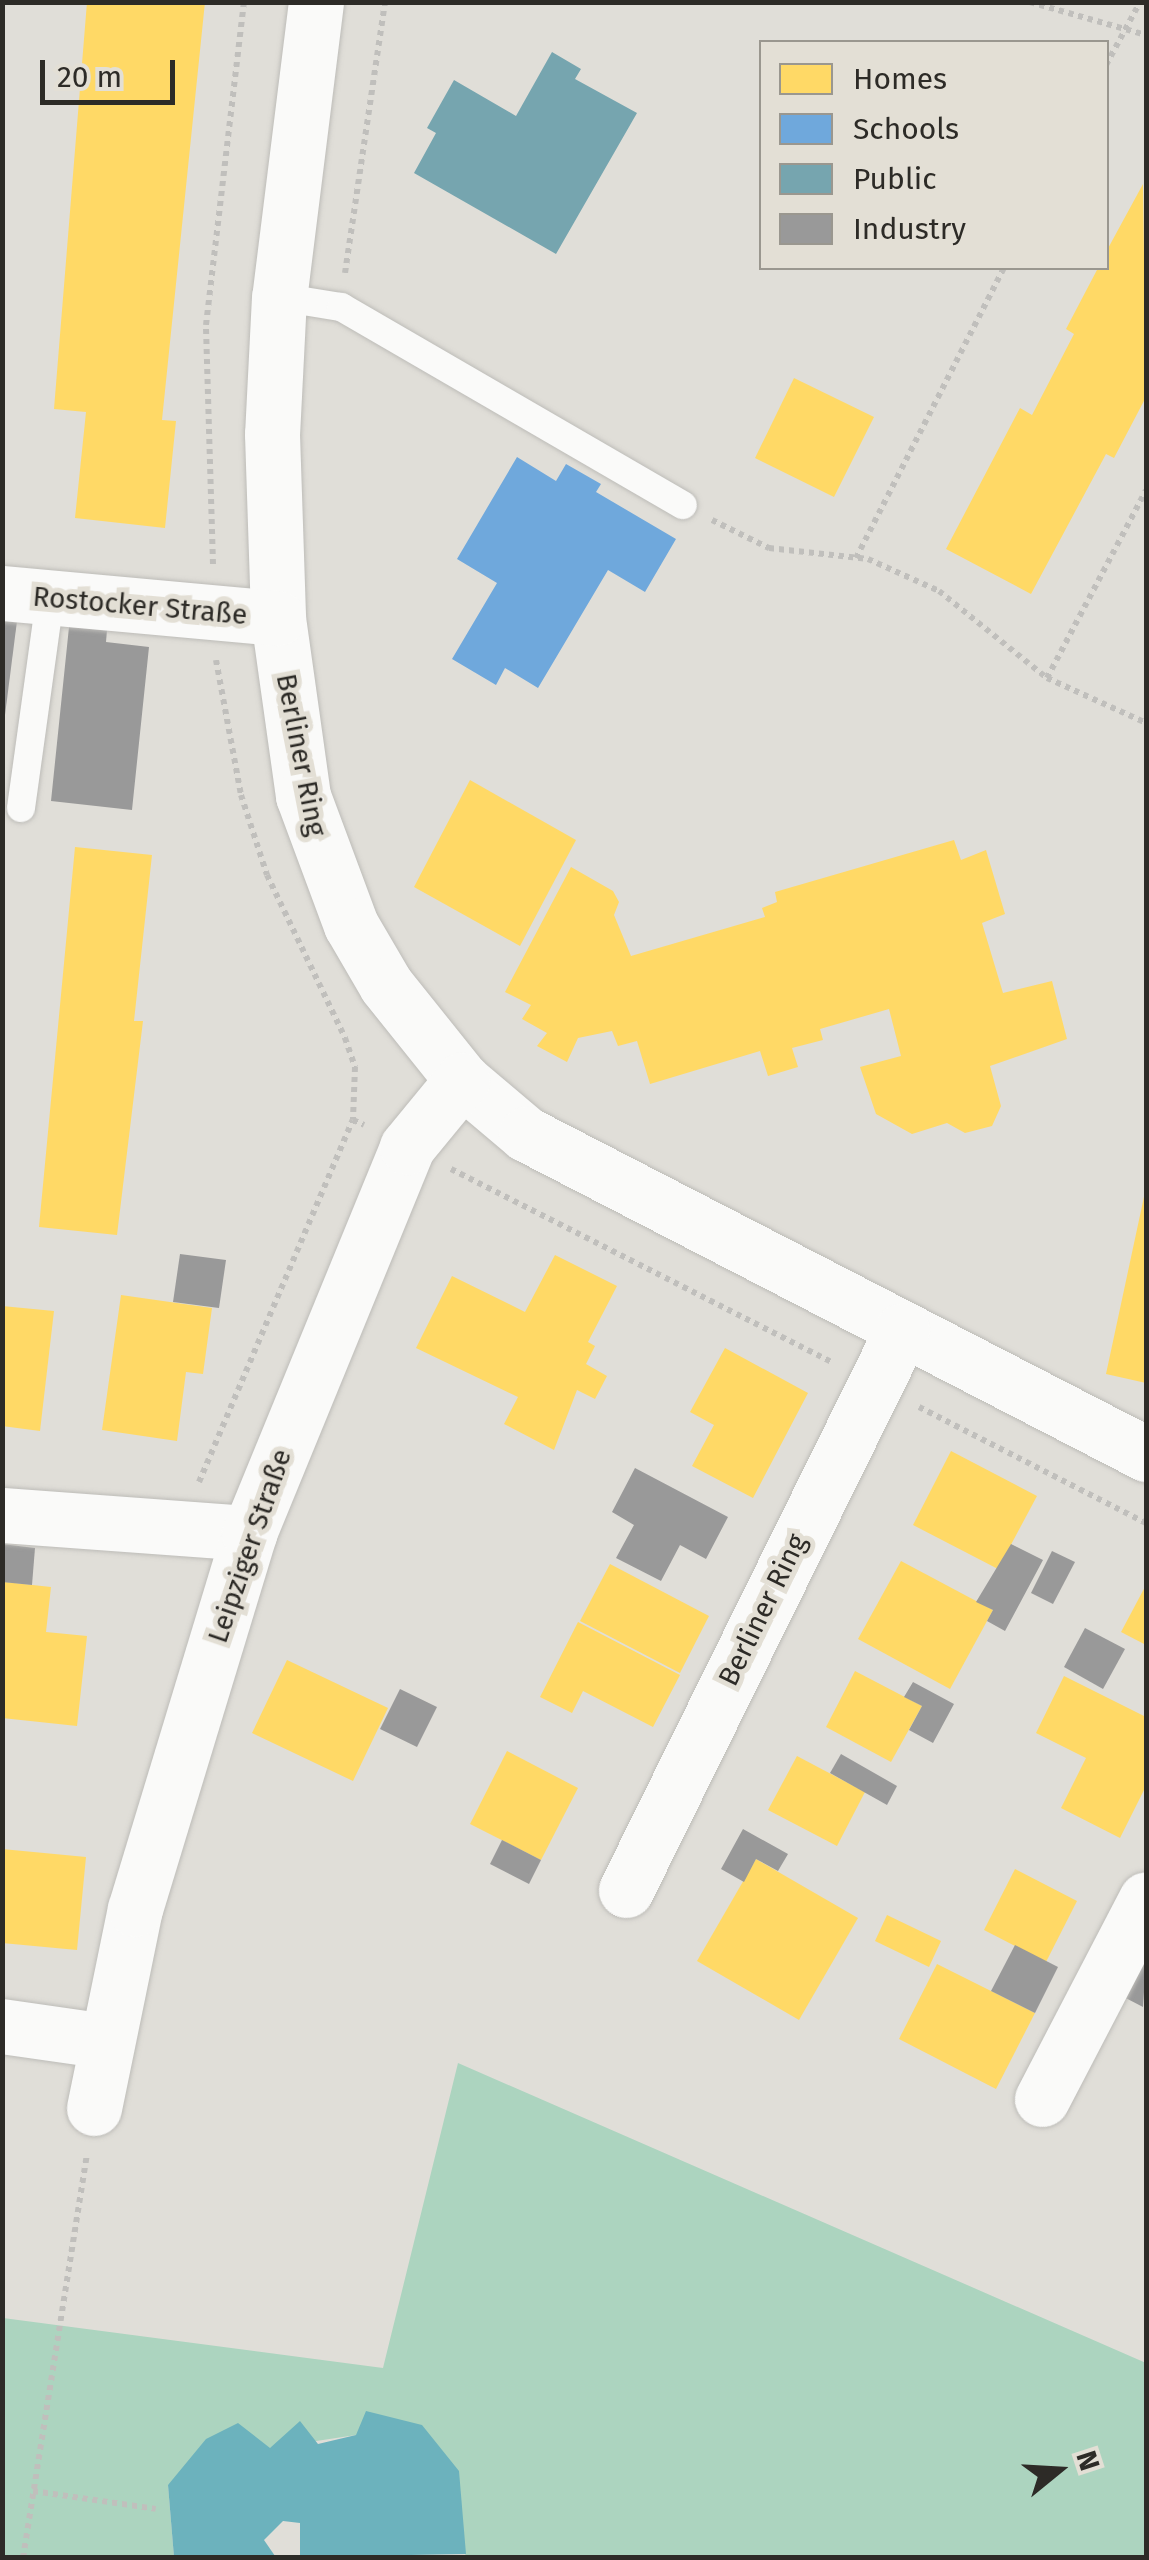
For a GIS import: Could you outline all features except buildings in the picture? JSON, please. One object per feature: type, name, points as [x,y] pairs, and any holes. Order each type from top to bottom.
[{"type":"street","name":"Berliner Ring","points":[[316,2],[278,296],[272,434],[278,618],[289,723],[323,863],[386,985],[462,1080],[526,1134],[594,1174],[1146,1454]]},
{"type":"street","name":"Rostocker Straße","points":[[26,596],[278,618]]},
{"type":"street","name":"Leipziger Straße","points":[[94,2108],[135,1909],[249,1533],[408,1147],[462,1080]]},
{"type":"street","name":"Berliner Ring","points":[[626,1890],[902,1330]]},
{"type":"street","points":[[2,1515],[249,1533]]},
{"type":"street","points":[[1042,2099],[1146,1899]]},
{"type":"street","points":[[2,2026],[106,2041]]},
{"type":"lane","points":[[278,296],[342,307],[683,505]]},
{"type":"lane","points":[[20,808],[26,596]]},
{"type":"path","points":[[342,307],[385,2]]},
{"type":"path","points":[[1030,2],[1146,35]]},
{"type":"path","points":[[1109,59],[1140,2]]},
{"type":"path","points":[[856,558],[1003,270]]},
{"type":"path","points":[[1047,678],[1146,490]]},
{"type":"path","points":[[683,505],[768,548],[856,558],[939,591],[1047,678],[1146,723]]},
{"type":"path","points":[[179,1528],[353,1120]]},
{"type":"path","points":[[408,1147],[1146,1523]]},
{"type":"path","points":[[23,2558],[94,2108]]},
{"type":"path","points":[[33,2491],[156,2509]]},
{"type":"green space","points":[[458,2063],[1146,2363],[1146,2557],[461,2557],[466,2554],[356,2435],[270,2448],[168,2485],[174,2557],[3,2558],[3,2318],[383,2368]]},
{"type":"water","points":[[366,2411],[422,2425],[459,2471],[466,2554],[300,2557],[300,2523],[283,2521],[264,2540],[275,2556],[295,2557],[174,2557],[168,2485],[206,2439],[238,2423],[270,2448],[300,2421],[318,2444],[356,2435]]}]
